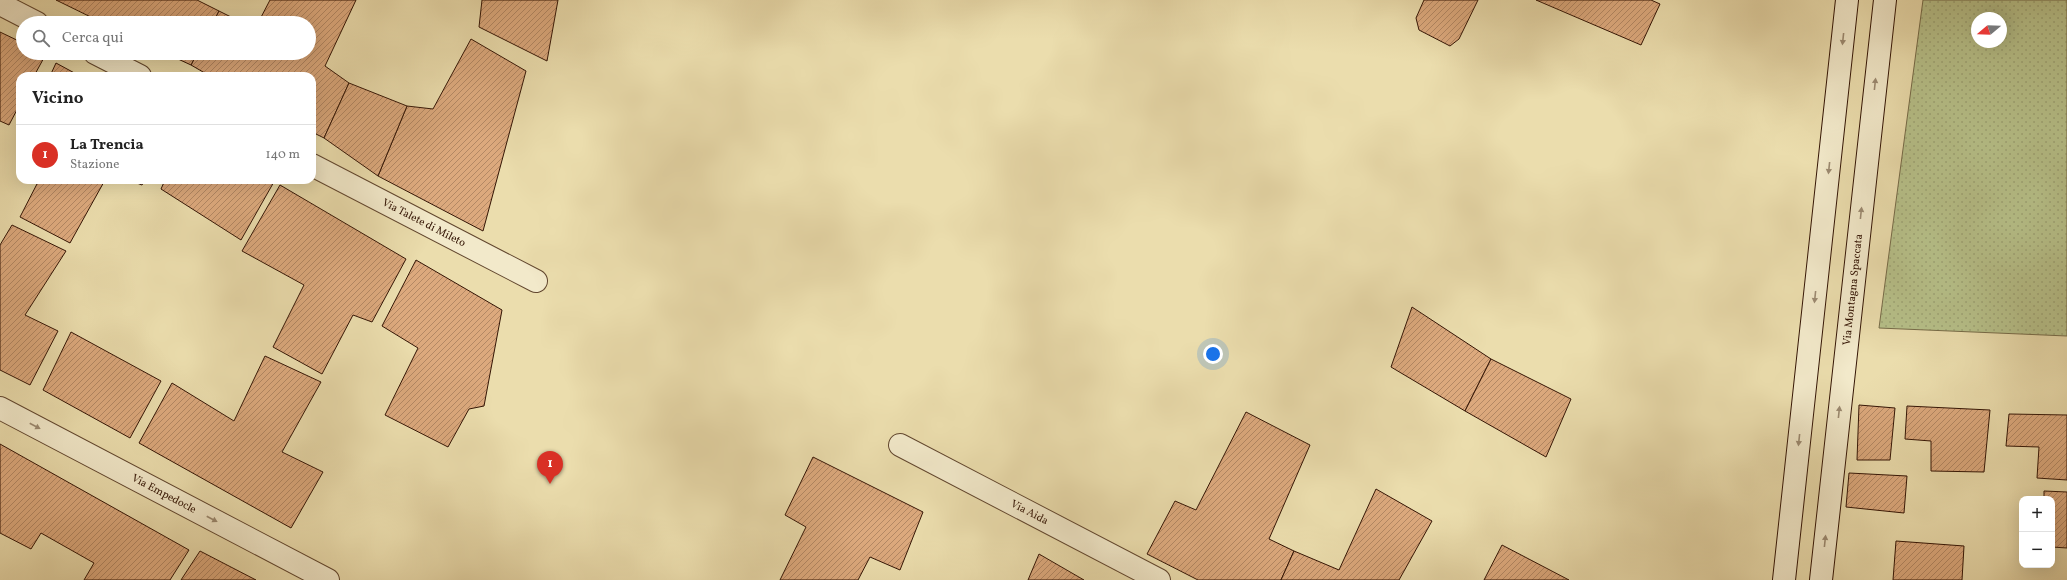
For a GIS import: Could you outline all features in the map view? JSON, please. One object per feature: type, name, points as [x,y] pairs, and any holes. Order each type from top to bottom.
[{"type":"main road","points":[[1784,580],[1848,0]]},
{"type":"main road","name":"Via Montagna Spaccata","points":[[1820,580],[1885,0]]},
{"type":"main road","points":[[0,4],[23,16]]},
{"type":"main road","points":[[109,60],[132,72]]},
{"type":"main road","name":"Via Talete di Mileto","points":[[316,167],[536,281]]},
{"type":"main road","name":"Via Empedocle","points":[[0,408],[328,580]]},
{"type":"main road","name":"Via Aida","points":[[900,445],[1159,580]]},
{"type":"green space","points":[[1923,0],[2067,0],[2067,336],[1879,328]]},
{"type":"building","points":[[56,0],[197,0],[219,11],[216,16],[89,16]]},
{"type":"building","points":[[270,0],[356,0],[325,66],[349,83],[324,138],[316,134],[316,72],[203,72],[191,65],[194,60],[316,60],[316,16],[262,16]]},
{"type":"building","points":[[482,0],[558,0],[547,61],[479,27]]},
{"type":"building","points":[[1424,0],[1478,0],[1459,39],[1450,46],[1419,30],[1416,18]]},
{"type":"building","points":[[1536,0],[1651,0],[1660,4],[1641,45]]},
{"type":"building","points":[[219,11],[229,16],[216,16]]},
{"type":"building","points":[[0,32],[16,40],[16,60],[43,60],[36,72],[16,72],[16,112],[9,125],[0,121]]},
{"type":"building","points":[[471,39],[526,71],[483,231],[378,176],[407,106],[433,109]]},
{"type":"building","points":[[180,60],[194,60],[191,65]]},
{"type":"building","points":[[56,63],[73,72],[52,72]]},
{"type":"building","points":[[349,83],[407,106],[378,176],[324,138]]},
{"type":"building","points":[[37,184],[103,184],[70,243],[20,217]]},
{"type":"building","points":[[163,184],[273,184],[241,240],[161,189]]},
{"type":"building","points":[[280,185],[406,259],[372,322],[353,315],[322,374],[273,347],[304,285],[242,251]]},
{"type":"building","points":[[12,225],[66,251],[25,315],[58,331],[30,385],[0,370],[0,245]]},
{"type":"building","points":[[416,260],[502,310],[484,406],[469,409],[448,447],[385,415],[418,348],[382,326]]},
{"type":"building","points":[[1412,307],[1491,359],[1465,411],[1391,367]]},
{"type":"building","points":[[71,332],[161,381],[130,438],[43,390]]},
{"type":"building","points":[[265,356],[321,382],[282,452],[323,472],[291,528],[139,443],[172,383],[234,421]]},
{"type":"building","points":[[1491,359],[1571,399],[1546,457],[1465,411]]},
{"type":"building","points":[[1859,405],[1895,408],[1890,460],[1857,460]]},
{"type":"building","points":[[1907,406],[1990,410],[1984,472],[1931,471],[1931,441],[1905,439]]},
{"type":"building","points":[[1246,412],[1310,445],[1269,539],[1294,551],[1281,580],[1198,580],[1147,554],[1175,501],[1196,510]]},
{"type":"building","points":[[2009,414],[2067,415],[2067,480],[2037,478],[2039,447],[2006,446]]},
{"type":"building","points":[[0,444],[189,550],[170,580],[84,580],[94,563],[41,533],[31,549],[0,533]]},
{"type":"building","points":[[813,457],[923,512],[900,570],[870,557],[858,580],[780,580],[806,527],[785,515]]},
{"type":"building","points":[[1849,473],[1907,476],[1904,513],[1846,507]]},
{"type":"building","points":[[1376,489],[1432,521],[1399,580],[1281,580],[1294,551],[1339,570]]},
{"type":"building","points":[[2044,491],[2067,492],[2067,548],[2055,547],[2055,496],[2044,496]]},
{"type":"building","points":[[1896,541],[1964,546],[1962,580],[1893,580]]},
{"type":"building","points":[[1502,545],[1569,580],[1484,580]]},
{"type":"building","points":[[200,551],[256,580],[181,580]]},
{"type":"building","points":[[1039,554],[1084,580],[1028,580]]},
{"type":"place","name":"La Trencia","points":[[550,484]]}]
